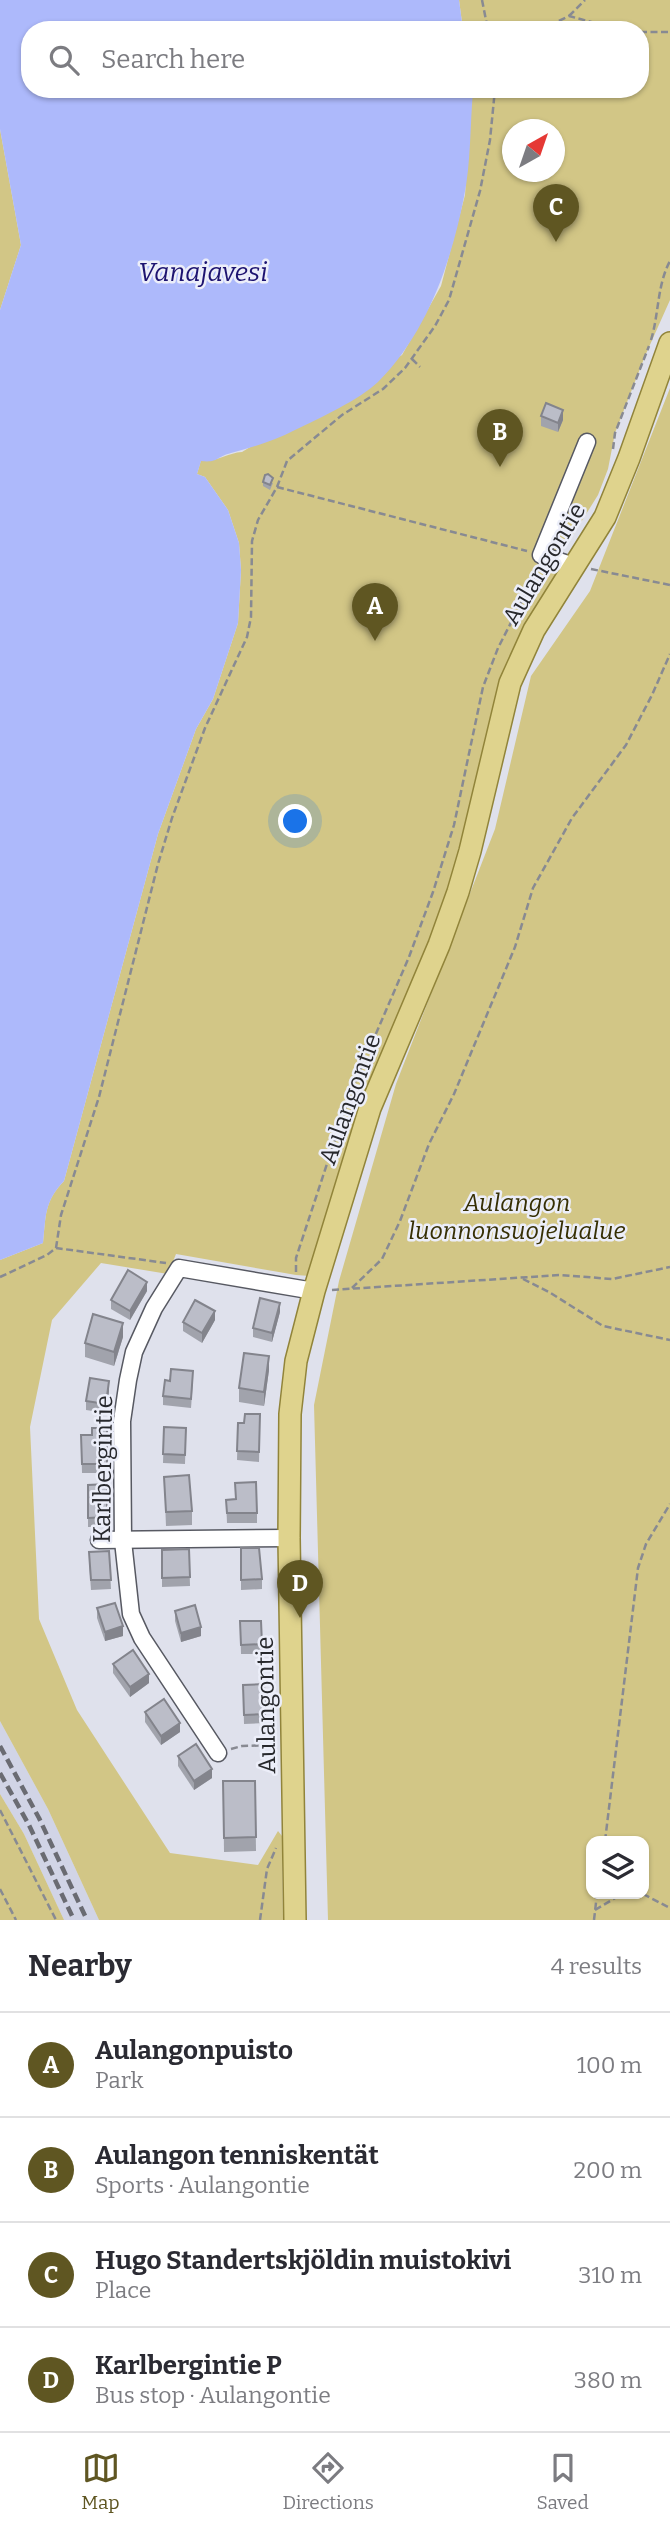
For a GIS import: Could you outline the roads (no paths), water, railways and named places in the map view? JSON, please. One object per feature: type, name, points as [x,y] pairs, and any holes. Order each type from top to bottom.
[{"type":"main road","name":"Aulangontie","points":[[295,1920],[289,1538],[290,1414],[296,1361],[314,1291],[370,1108],[439,945],[458,892],[510,683],[534,630],[604,517],[629,458],[670,343]]},
{"type":"street","points":[[574,566],[541,555],[587,442]]},
{"type":"street","name":"Karlbergintie","points":[[224,1751],[174,1690],[131,1614],[123,1541],[122,1421],[128,1380],[134,1352],[154,1308],[179,1268],[314,1291]]},
{"type":"street","points":[[99,1540],[289,1538]]},
{"type":"water","name":"Vanajavesi","points":[[0,0],[459,0],[462,21],[21,21],[21,98],[473,98],[466,184],[452,247],[423,319],[395,363],[370,389],[327,414],[271,441],[214,460],[201,461],[197,474],[205,477],[228,510],[239,543],[241,570],[238,623],[213,699],[196,729],[158,834],[64,1181],[47,1210],[43,1243],[0,1260],[0,310],[21,245],[0,129]]},
{"type":"railway","points":[[0,1746],[39,1818],[87,1920]]},
{"type":"railway","points":[[0,1773],[29,1825],[74,1920]]},
{"type":"place","name":"Hugo Standertskjöldin muistokivi","points":[[556,242]]},
{"type":"place","name":"Aulangon tenniskentät","points":[[500,467]]},
{"type":"place","name":"Aulangonpuisto","points":[[375,641]]},
{"type":"place","name":"Karlbergintie P","points":[[300,1618]]},
{"type":"park label","name":"Aulangon luonnonsuojelualue","points":[[517,1217]]}]
